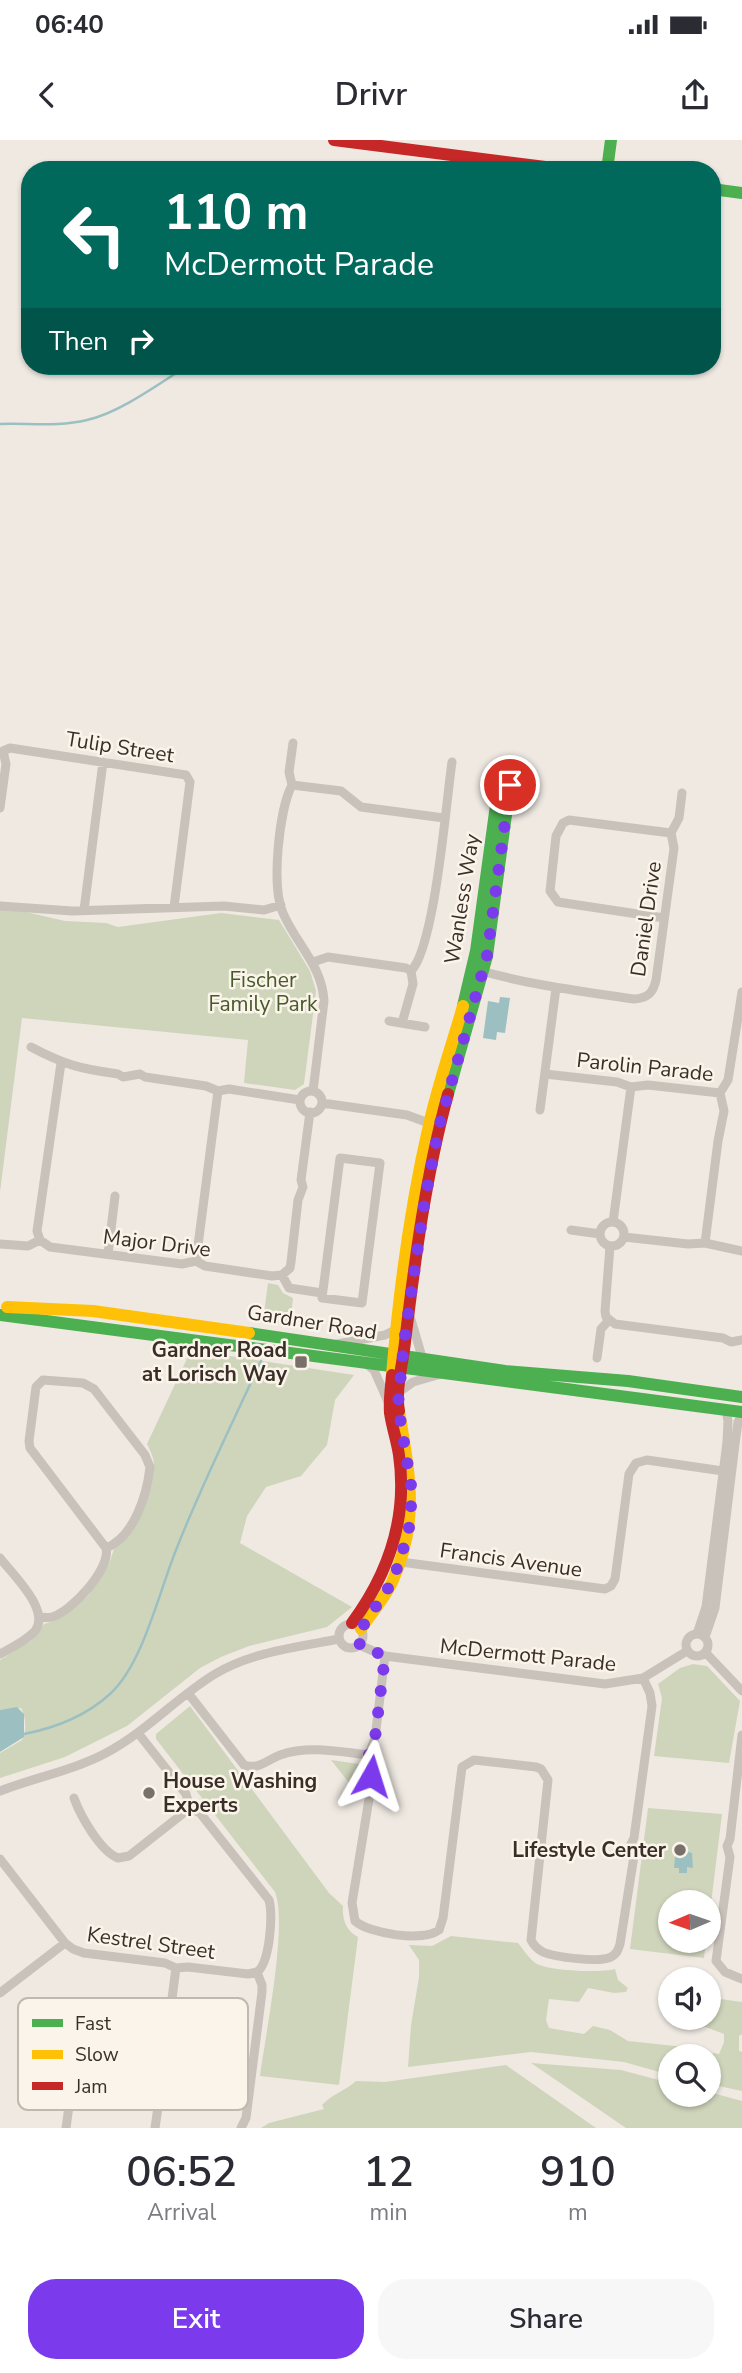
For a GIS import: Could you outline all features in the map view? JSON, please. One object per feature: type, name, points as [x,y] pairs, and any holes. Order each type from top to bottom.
[{"type":"street","points":[[334,140],[498,161]]},
{"type":"street","points":[[608,161],[611,140]]},
{"type":"street","points":[[721,190],[742,193]]},
{"type":"street","points":[[293,743],[289,772],[292,785],[285,799],[276,876],[282,912],[313,962],[323,987],[324,1001],[313,1091]]},
{"type":"street","name":"Tulip Street","points":[[2,749],[10,748],[186,775],[190,782],[174,908]]},
{"type":"street","points":[[0,808],[6,764],[2,749]]},
{"type":"street","points":[[84,910],[103,762]]},
{"type":"street","points":[[411,971],[419,962],[431,919],[452,762]]},
{"type":"street","name":"Wanless Way","points":[[398,1360],[397,1329],[414,1196],[477,970],[499,783],[510,785],[487,956],[477,970]]},
{"type":"street","points":[[292,785],[341,791],[361,807],[444,818]]},
{"type":"street","name":"Daniel Drive","points":[[477,970],[522,983],[634,999],[650,994],[656,980],[674,848],[671,833],[679,818],[682,793]]},
{"type":"street","points":[[664,918],[558,902],[550,891],[550,883],[556,836],[563,823],[569,820],[671,833]]},
{"type":"street","points":[[0,906],[84,910],[224,906],[264,910],[281,905]]},
{"type":"street","points":[[313,962],[328,957],[411,971]]},
{"type":"street","points":[[402,1023],[413,984],[411,971]]},
{"type":"street","points":[[540,1110],[556,988]]},
{"type":"street","name":"Parolin Parade","points":[[545,1074],[617,1082],[631,1087],[648,1085],[720,1093],[728,1080],[742,992]]},
{"type":"street","points":[[389,1021],[425,1027]]},
{"type":"street","points":[[31,1047],[77,1068],[123,1077],[140,1074],[205,1086],[218,1091],[229,1089],[300,1100]]},
{"type":"street","points":[[0,1244],[28,1246],[40,1240],[37,1231],[61,1063]]},
{"type":"street","points":[[613,1222],[631,1087]]},
{"type":"street","points":[[196,1261],[218,1091]]},
{"type":"street","points":[[313,1091],[321,1097],[322,1103],[319,1109],[310,1112],[302,1108],[300,1100],[303,1094],[313,1091]]},
{"type":"street","points":[[705,1243],[724,1111],[720,1093]]},
{"type":"street","points":[[322,1103],[407,1115],[434,1125]]},
{"type":"street","points":[[310,1112],[301,1180],[303,1187],[298,1200],[290,1268],[282,1275],[289,1288],[322,1293]]},
{"type":"street","name":"Wanless Way","points":[[398,1360],[409,1311],[434,1125]]},
{"type":"street","points":[[340,1158],[380,1163],[362,1303],[322,1298],[322,1293],[340,1158]]},
{"type":"street","points":[[108,1254],[115,1196]]},
{"type":"street","points":[[613,1222],[621,1226],[624,1237],[620,1244],[610,1247],[603,1243],[600,1234],[605,1224],[613,1222]]},
{"type":"street","points":[[571,1230],[600,1234]]},
{"type":"street","points":[[624,1237],[688,1244],[705,1243],[742,1251]]},
{"type":"street","name":"Major Drive","points":[[40,1240],[50,1247],[182,1264],[196,1261],[205,1266],[272,1276],[282,1275]]},
{"type":"street","points":[[610,1247],[605,1311],[609,1321],[723,1338],[731,1342],[742,1339]]},
{"type":"street","name":"Gardner Road","points":[[0,1306],[93,1311],[332,1345],[446,1373],[742,1414]]},
{"type":"street","points":[[409,1311],[422,1357]]},
{"type":"street","name":"Gardner Road","points":[[0,1315],[363,1362],[422,1357],[548,1376],[628,1381],[742,1397]]},
{"type":"street","points":[[597,1358],[601,1329],[609,1321]]},
{"type":"street","points":[[332,1345],[384,1335],[397,1329]]},
{"type":"street","points":[[339,1639],[341,1628],[357,1626],[383,1599],[401,1562],[408,1534],[412,1500],[398,1405],[398,1360]]},
{"type":"street","points":[[390,1406],[398,1360]]},
{"type":"street","points":[[357,1626],[391,1559],[397,1536],[401,1493],[399,1458],[390,1406],[374,1370],[363,1362]]},
{"type":"street","name":"Gardner Road","points":[[399,1392],[413,1382],[446,1373]]},
{"type":"street","points":[[40,1617],[53,1617],[85,1594],[104,1565],[107,1553],[106,1548],[30,1448],[36,1387],[43,1380],[83,1383],[94,1389],[150,1461],[150,1473],[135,1520],[120,1541],[106,1548]]},
{"type":"street","points":[[701,1636],[723,1471],[728,1421],[726,1410]]},
{"type":"street","points":[[706,1653],[695,1657],[687,1651],[687,1640],[701,1636],[715,1608],[738,1422],[742,1414]]},
{"type":"street","name":"Francis Avenue","points":[[401,1562],[605,1589],[611,1586],[615,1579],[629,1474],[636,1463],[647,1460],[723,1471]]},
{"type":"street","points":[[0,1559],[37,1607],[40,1617],[32,1634],[0,1654]]},
{"type":"street","points":[[339,1639],[347,1648],[359,1645],[363,1639],[357,1626]]},
{"type":"street","points":[[701,1636],[709,1644],[706,1653]]},
{"type":"street","points":[[0,1791],[71,1769],[109,1752],[216,1673],[252,1658],[339,1639]]},
{"type":"street","name":"McDermott Parade","points":[[359,1645],[385,1656],[605,1684],[643,1678],[687,1651]]},
{"type":"street","points":[[706,1653],[742,1691]]},
{"type":"street","points":[[385,1656],[375,1738],[369,1755],[369,1799],[352,1903],[355,1921],[362,1927],[425,1937],[439,1930],[443,1918],[463,1767],[474,1760],[536,1767],[547,1774],[548,1780],[531,1940],[540,1951],[547,1954],[604,1960],[617,1952],[620,1944],[634,1856],[631,1844],[652,1706],[643,1678]]},
{"type":"street","points":[[188,1693],[244,1765],[255,1767],[281,1754],[301,1750],[369,1755]]},
{"type":"street","points":[[138,1732],[186,1794],[190,1808],[200,1813],[269,1900],[272,1912],[265,1964],[257,1972],[262,1993],[248,2103]]},
{"type":"street","points":[[742,1735],[727,1846],[730,1857],[716,1961],[725,1972],[742,1979]]},
{"type":"street","points":[[74,1798],[79,1814],[107,1851],[118,1858],[129,1856],[190,1808]]},
{"type":"street","name":"Kestrel Street","points":[[0,1859],[73,1949],[84,1953],[165,1963],[176,1968],[248,1974],[257,1972]]},
{"type":"street","points":[[0,1993],[65,1942]]},
{"type":"street","points":[[172,1998],[176,1968]]},
{"type":"street","points":[[66,2128],[68,2110]]},
{"type":"street","points":[[155,2128],[158,2110]]},
{"type":"street","points":[[241,2128],[247,2110]]},
{"type":"green space","name":"Fischer Family Park","points":[[0,906],[65,921],[106,923],[118,927],[221,913],[279,920],[310,971],[316,991],[304,1084],[295,1090],[244,1083],[248,1040],[22,1018],[0,1192]]},
{"type":"green space","points":[[268,1283],[278,1285],[283,1293],[293,1298],[290,1325],[263,1321]]},
{"type":"green space","points":[[191,1350],[354,1375],[335,1400],[327,1445],[301,1476],[266,1487],[247,1516],[240,1543],[352,1607],[327,1627],[249,1646],[221,1657],[200,1668],[127,1726],[65,1757],[0,1778],[0,1753],[22,1740],[25,1724],[21,1708],[0,1710],[0,1660],[31,1641],[44,1624],[54,1621],[88,1596],[109,1564],[114,1549],[135,1524],[147,1498],[153,1474],[153,1460],[147,1444]]},
{"type":"green space","points":[[693,1664],[707,1666],[740,1701],[729,1763],[654,1756],[662,1698],[658,1684],[680,1668]]},
{"type":"green space","points":[[190,1706],[329,1893],[343,1906],[346,1924],[358,1937],[339,2085],[260,2076],[277,1954],[279,1929],[275,1892],[156,1739],[156,1734]]},
{"type":"green space","points":[[331,1760],[359,1764],[361,1769],[358,1794]]},
{"type":"green space","name":"Lifestyle Center","points":[[648,1808],[722,1814],[713,1890],[658,1890],[658,1952],[630,1949]]},
{"type":"green space","points":[[451,1936],[518,1943],[534,1962],[544,1966],[587,1971],[615,1969],[618,1980],[628,1988],[626,1992],[614,1993],[588,1988],[579,2002],[549,1999],[546,2020],[549,2028],[584,2034],[593,2026],[610,2030],[628,2041],[658,2044],[658,2072],[624,2062],[531,2052],[408,2067],[411,2025],[419,1977],[419,1960],[409,1945],[432,1946]]},
{"type":"green space","name":"Lifestyle Center","points":[[663,1953],[705,1953],[704,1958]]},
{"type":"green space","points":[[721,1999],[742,2002],[739,2051],[742,2052],[742,2091],[721,2087],[721,2049],[724,2034],[713,2030],[721,2030]]},
{"type":"green space","points":[[531,2063],[621,2070],[658,2080],[658,2107],[721,2107],[721,2095],[742,2101],[742,2128],[626,2128]]},
{"type":"green space","points":[[506,2065],[596,2128],[261,2128],[269,2123],[324,2109],[322,2105],[326,2101],[356,2081],[385,2082]]},
{"type":"water","points":[[500,997],[510,998],[505,1033],[497,1032],[496,1040],[483,1038],[488,1001],[499,1003]]},
{"type":"water","points":[[17,1707],[24,1714],[24,1737],[0,1752],[0,1710]]},
{"type":"water","points":[[676,1848],[692,1853],[693,1868],[687,1867],[687,1873],[679,1873],[679,1868],[674,1868]]},
{"type":"waterway","points":[[0,424],[87,420],[112,411],[173,375]]},
{"type":"waterway","points":[[24,1734],[59,1724],[81,1714],[101,1702],[122,1681],[141,1646],[186,1526],[261,1361]]},
{"type":"traffic: fast","points":[[608,161],[611,140]]},
{"type":"traffic: fast","points":[[721,190],[742,193]]},
{"type":"traffic: fast","points":[[448,1094],[487,956],[510,785],[499,783],[476,951],[463,1006]]},
{"type":"traffic: fast","points":[[0,1315],[742,1412]]},
{"type":"traffic: fast","points":[[249,1333],[505,1371],[628,1381],[742,1397]]},
{"type":"traffic: slow","points":[[392,1375],[416,1187],[433,1110],[463,1006]]},
{"type":"traffic: slow","points":[[7,1307],[93,1311],[249,1333]]},
{"type":"traffic: slow","points":[[361,1629],[390,1586],[407,1537],[409,1476],[399,1411]]},
{"type":"traffic: jam","points":[[334,140],[498,161]]},
{"type":"traffic: jam","points":[[399,1411],[399,1385],[422,1217],[448,1094]]},
{"type":"traffic: jam","points":[[352,1623],[386,1564],[398,1523],[401,1478],[390,1413],[392,1375]]},
{"type":"place","name":"Gardner Road at Lorisch Way","points":[[301,1362]]},
{"type":"place","name":"House Washing Experts","points":[[149,1793]]},
{"type":"place","name":"Lifestyle Center","points":[[680,1850]]},
{"type":"route","points":[[371,1776],[369,1755],[375,1738],[385,1656],[359,1645],[363,1639],[361,1629],[393,1581],[408,1534],[411,1485],[398,1405],[404,1342],[425,1199],[439,1127],[487,956],[510,785]]}]
